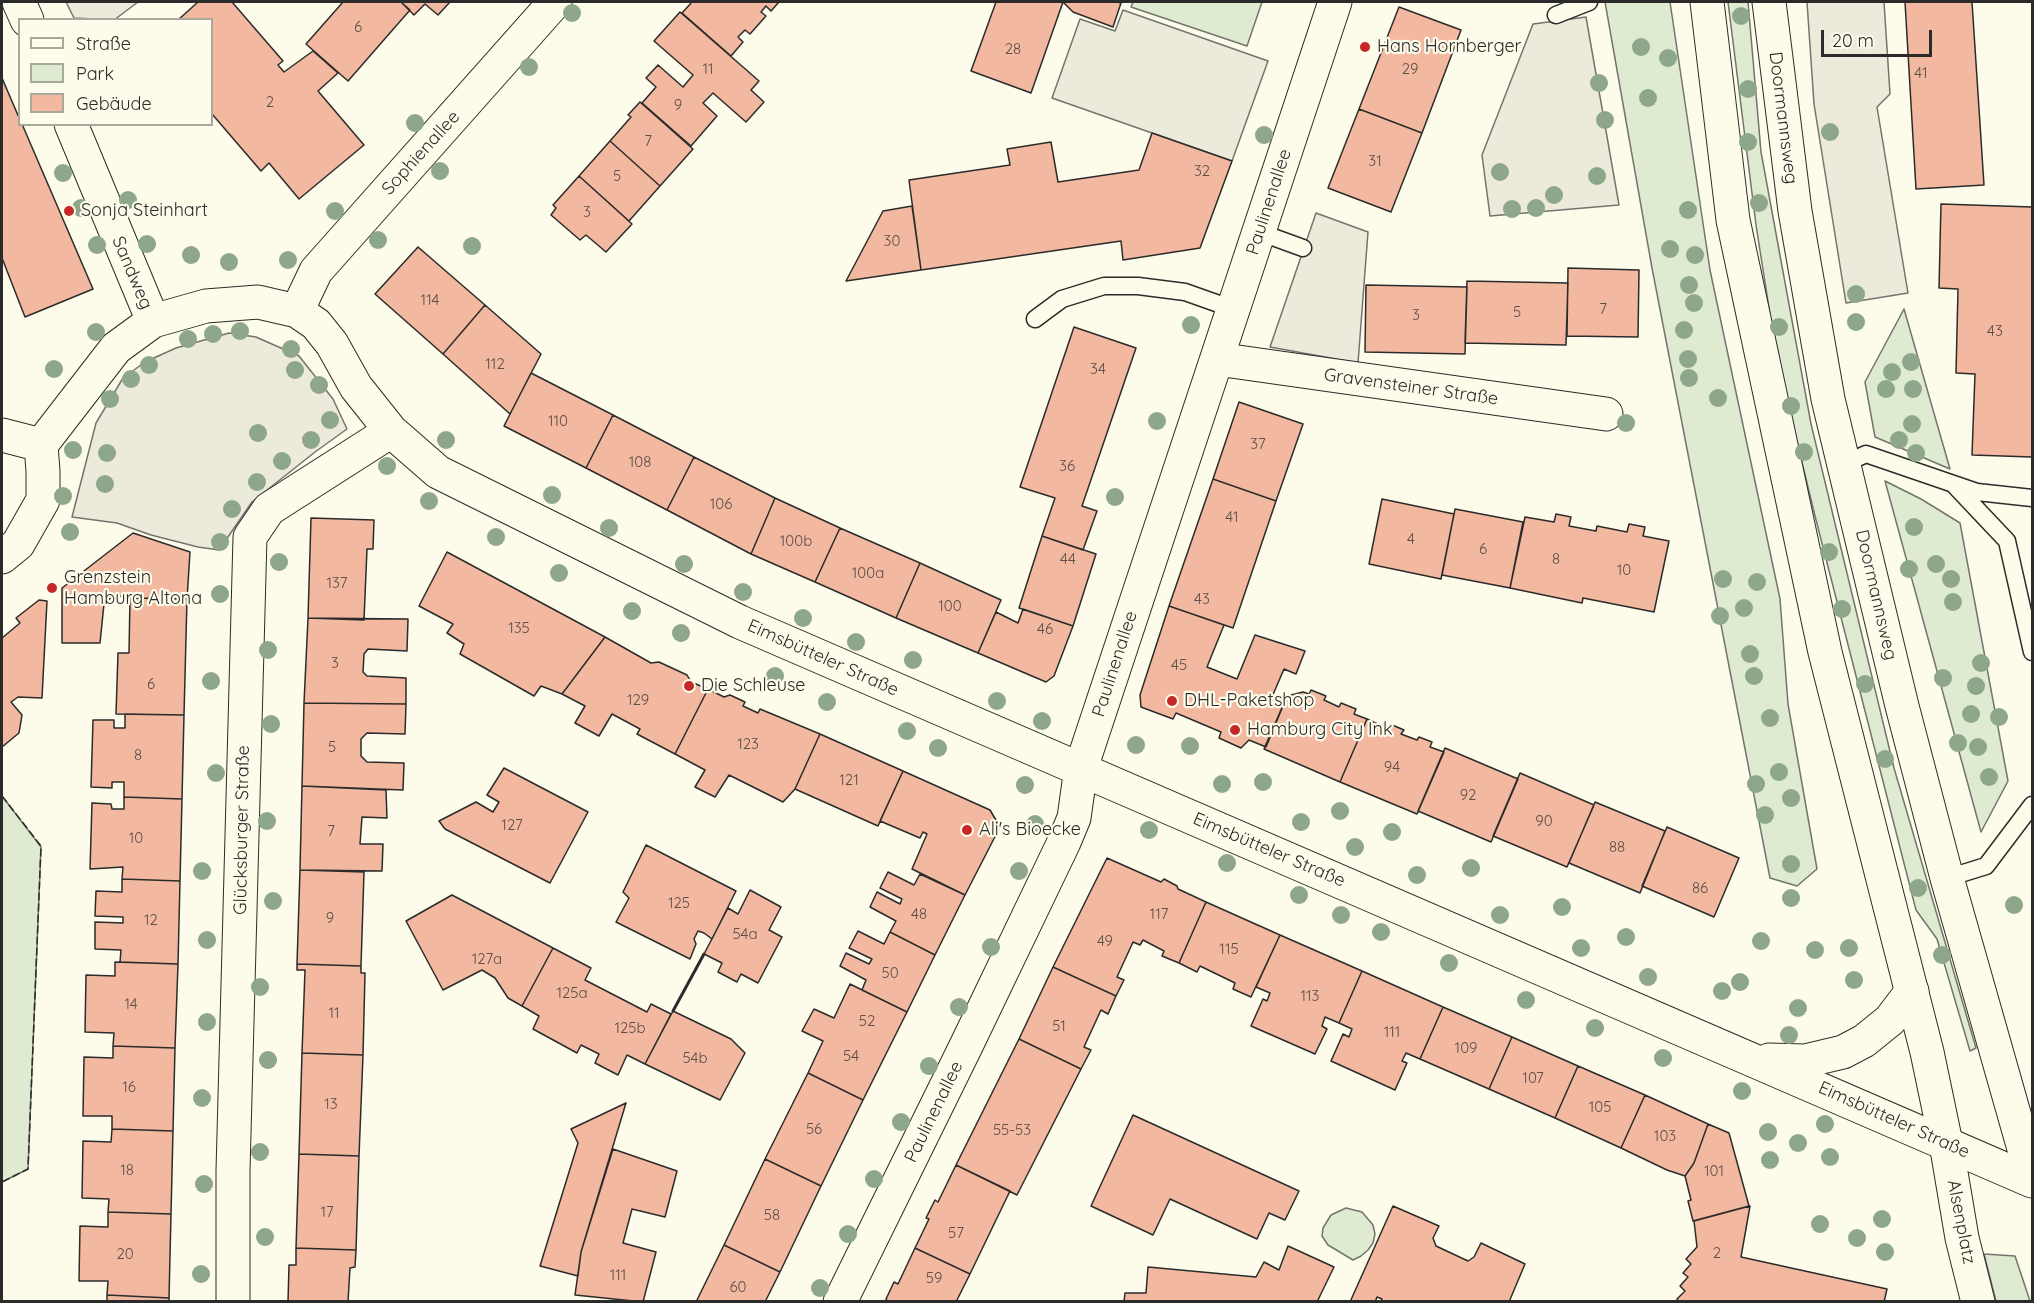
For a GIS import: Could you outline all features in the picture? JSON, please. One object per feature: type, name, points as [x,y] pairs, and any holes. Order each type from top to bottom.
[{"type":"street","points":[[19,2],[26,18]]},
{"type":"street","name":"Sophienallee","points":[[297,311],[316,271],[555,2]]},
{"type":"street","name":"Paulinenallee","points":[[840,1302],[1074,818],[1081,768],[1335,2]]},
{"type":"street","points":[[1707,2],[1733,220],[1825,652],[1912,991],[1946,1143]]},
{"type":"street","name":"Doormannsweg","points":[[1769,2],[1795,211],[1828,399],[1902,706],[1947,878],[2032,1179]]},
{"type":"street","name":"Sandweg","points":[[72,126],[153,321]]},
{"type":"street","name":"Eimsbütteler Straße","points":[[41,446],[116,348],[153,321],[206,306],[253,302],[297,311],[316,324],[332,344],[356,387],[391,431],[438,472],[740,622],[2032,1179]]},
{"type":"street","name":"Gravensteiner Straße","points":[[1217,359],[1606,414]]},
{"type":"street","name":"Glücksburger Straße","points":[[233,1302],[233,1171],[250,537],[269,509],[391,431]]},
{"type":"street","points":[[2,435],[41,446],[43,471],[43,500],[18,544],[2,557]]},
{"type":"street","name":"Eimsbütteler Straße","points":[[1755,1060],[1805,1061],[1843,1052],[1864,1041],[1890,1020],[1912,991]]},
{"type":"street","name":"Alsenplatz","points":[[1946,1143],[1962,1238],[1978,1302]]},
{"type":"lane","points":[[1557,15],[1588,2]]},
{"type":"lane","points":[[1259,232],[1303,248]]},
{"type":"lane","points":[[1035,319],[1062,299],[1104,286],[1138,286],[1185,292],[1233,309]]},
{"type":"lane","points":[[1844,464],[1866,454],[1977,492],[2032,498]]},
{"type":"lane","points":[[1952,483],[2007,542],[2032,652]]},
{"type":"lane","points":[[1947,878],[1986,866],[2032,805]]},
{"type":"green space","points":[[1133,2],[1262,2],[1247,46],[1131,7]]},
{"type":"green space","points":[[1605,2],[1670,2],[1710,270],[1780,599],[1788,704],[1817,869],[1797,886],[1770,878],[1652,268]]},
{"type":"green space","points":[[1728,2],[1748,2],[1761,152],[1811,424],[1894,768],[1976,1048],[1970,1051],[1937,939],[1916,910],[1777,359],[1756,225]]},
{"type":"green space","points":[[1904,309],[1950,469],[1875,437],[1865,382]]},
{"type":"green space","points":[[1885,481],[1921,499],[1960,523],[2008,781],[1981,832]]},
{"type":"green space","points":[[2,796],[41,847],[28,1169],[2,1182]]},
{"type":"green space","points":[[1346,1208],[1362,1212],[1373,1225],[1375,1234],[1368,1250],[1353,1260],[1328,1245],[1322,1236],[1323,1228],[1331,1215]]},
{"type":"green space","points":[[1984,1254],[2015,1256],[2030,1301],[1996,1301]]},
{"type":"shaded area","points":[[66,2],[138,2],[117,18],[74,18]]},
{"type":"shaded area","points":[[1807,2],[1884,2],[1890,94],[1877,107],[1908,293],[1846,303],[1814,104]]},
{"type":"shaded area","points":[[1123,10],[1268,61],[1232,161],[1052,98],[1080,19],[1115,31]]},
{"type":"shaded area","points":[[1586,17],[1619,205],[1490,216],[1482,155],[1533,24]]},
{"type":"shaded area","points":[[1316,213],[1368,232],[1358,363],[1270,347]]},
{"type":"shaded area","points":[[229,333],[256,337],[299,356],[333,399],[347,429],[252,502],[219,550],[151,535],[117,523],[72,517],[96,423],[123,378],[145,362],[176,348]]},
{"type":"building","points":[[198,2],[232,2],[283,61],[278,65],[284,72],[313,51],[338,73],[318,91],[364,145],[299,199],[269,163],[261,171],[213,115],[213,18],[180,18]]},
{"type":"building","points":[[343,2],[401,2],[410,10],[348,81],[306,44]]},
{"type":"building","points":[[401,2],[450,2],[438,15],[425,4],[414,15]]},
{"type":"building","points":[[692,2],[779,2],[771,11],[766,6],[761,12],[766,16],[750,34],[745,30],[738,37],[743,42],[731,56],[682,13]]},
{"type":"building","points":[[996,2],[1063,2],[1031,93],[971,71]]},
{"type":"building","points":[[1063,2],[1121,3],[1113,27],[1073,12]]},
{"type":"building","points":[[1905,2],[1972,2],[1984,185],[1916,189]]},
{"type":"building","points":[[1399,7],[1461,30],[1422,133],[1359,109]]},
{"type":"building","points":[[680,12],[759,81],[751,90],[764,102],[746,122],[713,93],[703,103],[717,116],[691,146],[642,103],[656,87],[646,78],[658,65],[683,87],[693,75],[654,41]]},
{"type":"building","points":[[2,78],[18,115],[18,126],[23,126],[93,289],[25,317],[2,258]]},
{"type":"building","points":[[640,102],[693,149],[660,186],[610,141],[631,117],[628,115]]},
{"type":"building","points":[[1359,109],[1422,133],[1391,212],[1328,188]]},
{"type":"building","points":[[1152,133],[1232,161],[1200,248],[1123,260],[1121,241],[921,270],[909,180],[1010,165],[1007,149],[1051,142],[1058,182],[1139,170]]},
{"type":"building","points":[[610,141],[660,186],[629,221],[579,176]]},
{"type":"building","points":[[579,176],[632,224],[606,252],[586,235],[580,240],[551,215],[556,208],[553,205]]},
{"type":"building","points":[[1941,204],[2032,207],[2032,457],[1972,455],[1975,374],[1956,373],[1958,289],[1939,288]]},
{"type":"building","points":[[912,206],[921,270],[846,281],[883,211]]},
{"type":"building","points":[[418,247],[485,305],[443,354],[375,294]]},
{"type":"building","points":[[1568,268],[1639,270],[1638,337],[1567,336]]},
{"type":"building","points":[[1467,281],[1568,283],[1566,345],[1465,343]]},
{"type":"building","points":[[1366,285],[1467,287],[1465,354],[1365,352]]},
{"type":"building","points":[[485,305],[541,354],[510,414],[443,354]]},
{"type":"building","points":[[1074,327],[1136,348],[1082,506],[1097,511],[1083,550],[1042,536],[1055,498],[1020,487]]},
{"type":"building","points":[[531,373],[613,415],[586,468],[504,426]]},
{"type":"building","points":[[1239,402],[1303,424],[1276,501],[1213,479]]},
{"type":"building","points":[[613,415],[694,457],[667,510],[586,468]]},
{"type":"building","points":[[694,457],[775,498],[751,554],[667,510]]},
{"type":"building","points":[[1213,479],[1276,501],[1233,628],[1169,606]]},
{"type":"building","points":[[775,498],[840,528],[815,582],[751,554]]},
{"type":"building","points":[[1382,499],[1454,514],[1441,579],[1369,564]]},
{"type":"building","points":[[1455,509],[1523,522],[1510,588],[1442,575]]},
{"type":"building","points":[[1556,514],[1571,517],[1569,526],[1596,531],[1597,526],[1627,532],[1629,524],[1645,527],[1643,536],[1669,541],[1654,612],[1583,598],[1582,603],[1510,588],[1525,517],[1554,522]]},
{"type":"building","points":[[311,518],[374,520],[373,549],[367,549],[364,620],[308,618]]},
{"type":"building","points":[[840,528],[920,563],[896,618],[815,582]]},
{"type":"building","points":[[133,533],[190,552],[187,599],[130,598],[114,595],[104,604],[100,643],[62,643],[62,588]]},
{"type":"building","points":[[1042,536],[1096,554],[1073,626],[1019,608]]},
{"type":"building","points":[[447,552],[605,637],[562,694],[541,686],[534,696],[460,654],[464,644],[447,633],[453,624],[419,606]]},
{"type":"building","points":[[920,563],[1001,600],[978,653],[896,618]]},
{"type":"building","points":[[130,598],[187,599],[184,715],[116,714],[118,653],[129,653]]},
{"type":"building","points":[[39,600],[47,601],[42,698],[18,697],[11,702],[22,715],[19,733],[2,747],[2,638],[20,623],[16,618]]},
{"type":"building","points":[[1169,606],[1224,625],[1207,667],[1237,679],[1255,635],[1305,651],[1296,674],[1284,669],[1272,697],[1285,701],[1266,747],[1249,740],[1241,748],[1219,738],[1221,732],[1176,713],[1173,719],[1141,707],[1140,695]]},
{"type":"building","points":[[1023,609],[1073,626],[1054,676],[1046,682],[978,653],[996,612],[1018,623]]},
{"type":"building","points":[[308,618],[408,619],[407,651],[368,649],[364,654],[363,672],[367,676],[406,678],[406,704],[304,703]]},
{"type":"building","points":[[605,637],[651,663],[659,662],[687,675],[691,682],[708,689],[675,754],[637,734],[640,729],[612,714],[599,736],[575,723],[585,706],[562,694]]},
{"type":"building","points":[[708,689],[724,697],[730,695],[745,702],[743,706],[758,713],[760,709],[820,734],[795,789],[783,802],[729,775],[715,797],[695,787],[705,770],[675,754]]},
{"type":"building","points":[[1311,690],[1326,696],[1324,700],[1339,707],[1341,703],[1356,709],[1354,714],[1367,719],[1340,782],[1264,749],[1287,696],[1303,692],[1309,694]]},
{"type":"building","points":[[304,703],[406,704],[405,734],[367,733],[361,739],[361,756],[367,762],[404,763],[403,790],[302,786]]},
{"type":"building","points":[[125,714],[184,715],[182,799],[124,797],[124,782],[112,782],[112,788],[91,787],[93,720],[114,720],[114,728],[125,728]]},
{"type":"building","points":[[1367,719],[1388,729],[1390,724],[1404,730],[1401,734],[1417,740],[1419,737],[1432,742],[1430,747],[1444,752],[1417,814],[1340,782]]},
{"type":"building","points":[[820,734],[903,771],[878,826],[795,789]]},
{"type":"building","points":[[1445,748],[1518,779],[1491,842],[1418,811]]},
{"type":"building","points":[[504,768],[588,812],[550,883],[445,829],[439,821],[476,802],[493,812],[499,802],[487,795]]},
{"type":"building","points":[[903,771],[990,810],[1000,827],[965,895],[912,869],[927,834],[923,832],[920,838],[880,821]]},
{"type":"building","points":[[1520,773],[1594,805],[1567,867],[1493,836]]},
{"type":"building","points":[[302,786],[386,790],[387,818],[362,817],[360,844],[383,844],[382,871],[300,870]]},
{"type":"building","points":[[124,797],[182,799],[180,881],[122,879],[123,867],[90,869],[92,803],[111,804],[112,809],[124,809]]},
{"type":"building","points":[[1595,802],[1665,831],[1640,893],[1569,863]]},
{"type":"building","points":[[1667,827],[1739,858],[1714,917],[1642,886]]},
{"type":"building","points":[[646,845],[736,891],[712,939],[698,931],[690,959],[616,922],[629,898],[623,892]]},
{"type":"building","points":[[1107,858],[1161,882],[1164,879],[1177,886],[1178,889],[1206,902],[1179,963],[1162,956],[1164,951],[1143,940],[1140,945],[1133,942],[1117,977],[1124,980],[1116,996],[1053,967]]},
{"type":"building","points":[[300,870],[364,872],[361,966],[297,964]]},
{"type":"building","points":[[888,872],[914,885],[920,874],[965,895],[935,955],[890,932],[896,921],[870,907],[877,892],[900,904],[902,899],[880,888]]},
{"type":"building","points":[[122,879],[180,881],[178,964],[120,962],[121,950],[95,949],[95,922],[123,923],[123,917],[95,916],[96,891],[122,892]]},
{"type":"building","points":[[750,890],[781,907],[769,930],[782,937],[758,983],[741,974],[737,982],[718,972],[722,963],[704,954],[728,908],[738,914]]},
{"type":"building","points":[[452,895],[553,948],[522,1006],[508,998],[495,978],[482,970],[443,990],[406,921]]},
{"type":"building","points":[[1206,902],[1280,935],[1251,997],[1233,989],[1235,983],[1200,966],[1197,972],[1179,963]]},
{"type":"building","points":[[858,931],[884,944],[890,932],[935,955],[907,1012],[862,990],[866,980],[840,966],[846,953],[869,964],[872,959],[849,948]]},
{"type":"building","points":[[1280,935],[1362,971],[1339,1023],[1325,1017],[1322,1026],[1327,1029],[1315,1054],[1251,1026],[1263,999],[1267,1001],[1270,993],[1256,987]]},
{"type":"building","points":[[553,948],[591,968],[585,980],[647,1012],[651,1004],[671,1014],[645,1064],[627,1055],[618,1075],[595,1063],[599,1054],[581,1045],[577,1053],[533,1029],[539,1016],[522,1006]]},
{"type":"building","points":[[115,962],[178,964],[175,1048],[113,1046],[114,1033],[85,1032],[86,975],[115,976]]},
{"type":"building","points":[[297,964],[361,966],[361,973],[365,973],[363,1055],[302,1053],[305,970],[297,970]]},
{"type":"building","points":[[1053,967],[1116,996],[1108,1014],[1101,1010],[1084,1047],[1091,1050],[1081,1069],[1019,1039]]},
{"type":"building","points":[[1362,971],[1443,1007],[1420,1059],[1406,1053],[1402,1061],[1407,1063],[1395,1090],[1331,1061],[1343,1034],[1349,1037],[1352,1029],[1339,1023]]},
{"type":"building","points":[[850,984],[907,1012],[863,1100],[808,1073],[823,1041],[802,1031],[814,1009],[834,1018]]},
{"type":"building","points":[[1443,1007],[1512,1037],[1489,1089],[1420,1059]]},
{"type":"building","points":[[673,1011],[731,1039],[745,1053],[720,1100],[645,1064]]},
{"type":"building","points":[[1512,1037],[1578,1066],[1555,1118],[1489,1089]]},
{"type":"building","points":[[1019,1039],[1081,1069],[1017,1195],[956,1165]]},
{"type":"building","points":[[113,1046],[175,1048],[173,1131],[112,1129],[112,1116],[83,1116],[84,1057],[113,1058]]},
{"type":"building","points":[[302,1053],[363,1055],[359,1156],[299,1154]]},
{"type":"building","points":[[1578,1066],[1645,1095],[1621,1148],[1555,1118]]},
{"type":"building","points":[[808,1073],[863,1100],[821,1186],[765,1159]]},
{"type":"building","points":[[1645,1095],[1708,1124],[1694,1163],[1685,1176],[1621,1148]]},
{"type":"building","points":[[626,1103],[581,1252],[578,1276],[540,1266],[578,1143],[571,1129]]},
{"type":"building","points":[[1133,1115],[1299,1191],[1285,1220],[1269,1213],[1257,1239],[1170,1199],[1153,1235],[1091,1206]]},
{"type":"building","points":[[1708,1124],[1729,1133],[1749,1206],[1693,1221],[1685,1176],[1694,1163]]},
{"type":"building","points":[[112,1129],[173,1131],[171,1214],[108,1212],[109,1199],[82,1198],[83,1141],[111,1142]]},
{"type":"building","points":[[613,1149],[677,1171],[665,1217],[632,1209],[623,1243],[656,1252],[643,1302],[575,1295],[581,1252]]},
{"type":"building","points":[[299,1154],[359,1156],[356,1250],[296,1248]]},
{"type":"building","points":[[765,1159],[821,1186],[780,1272],[724,1245]]},
{"type":"building","points":[[956,1165],[1010,1191],[970,1274],[915,1248],[929,1219],[926,1218],[935,1200],[938,1202]]},
{"type":"building","points":[[1393,1206],[1439,1226],[1433,1238],[1436,1246],[1468,1261],[1474,1257],[1481,1243],[1525,1264],[1509,1302],[1381,1302],[1382,1299],[1377,1297],[1375,1302],[1350,1302]]},
{"type":"building","points":[[1750,1206],[1741,1257],[1887,1289],[1884,1302],[1679,1302],[1677,1299],[1685,1291],[1680,1286],[1688,1277],[1683,1273],[1691,1264],[1686,1259],[1697,1247],[1694,1221]]},
{"type":"building","points":[[108,1212],[171,1214],[169,1298],[107,1295],[108,1281],[79,1281],[80,1226],[108,1227]]},
{"type":"building","points":[[724,1245],[780,1272],[765,1302],[696,1302]]},
{"type":"building","points":[[1288,1246],[1334,1267],[1317,1302],[1124,1302],[1125,1293],[1146,1293],[1148,1267],[1256,1277],[1264,1262],[1279,1270]]},
{"type":"building","points":[[296,1248],[356,1250],[355,1267],[350,1268],[348,1302],[288,1302],[289,1265],[296,1265]]},
{"type":"building","points":[[915,1248],[970,1274],[956,1302],[888,1302],[886,1299],[894,1282],[898,1284]]},
{"type":"building","points":[[107,1295],[169,1298],[169,1302],[107,1302]]},
{"type":"fence","points":[[2,796],[41,846],[28,1169],[2,1182]]},
{"type":"wall","points":[[673,1011],[704,954]]},
{"type":"place","name":"Hans Hornberger","points":[[1365,47]]},
{"type":"place","name":"Sonja Steinhart","points":[[69,211]]},
{"type":"place","name":"Grenzstein Hamburg Altona","points":[[52,588]]},
{"type":"place","name":"Die Schleuse","points":[[689,686]]},
{"type":"place","name":"DHL-Paketshop","points":[[1172,701]]},
{"type":"place","name":"Hamburg City Ink","points":[[1235,730]]},
{"type":"place","name":"Ali's Bioecke","points":[[967,830]]}]
